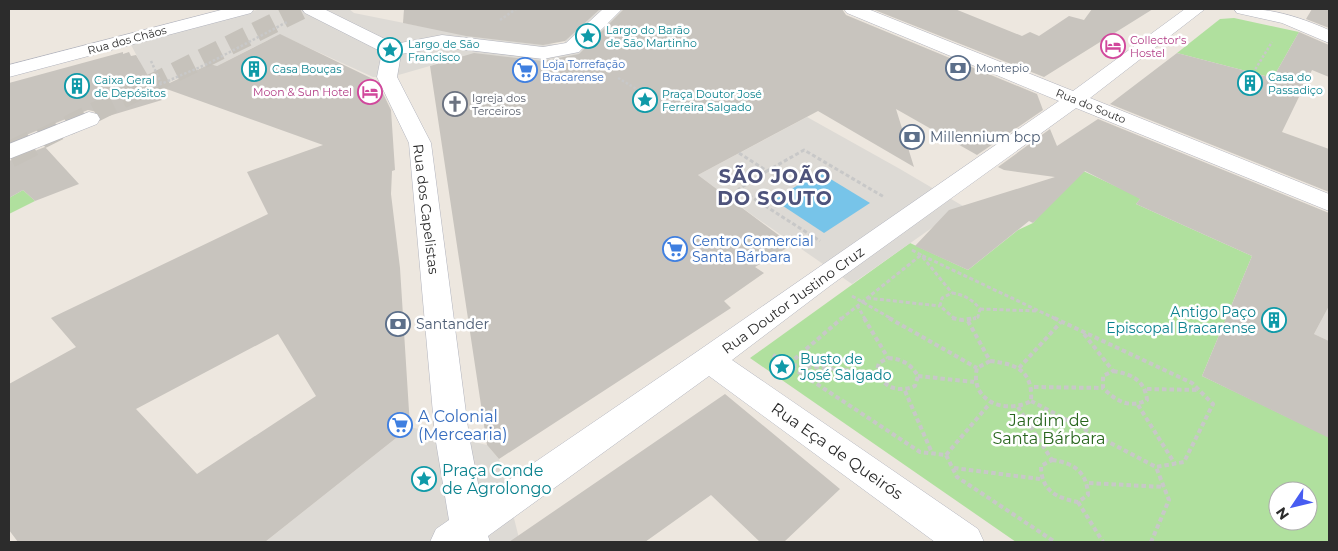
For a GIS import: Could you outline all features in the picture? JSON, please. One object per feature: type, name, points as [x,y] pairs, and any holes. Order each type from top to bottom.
[{"type":"street","name":"Rua dos Chãos","points":[[9,71],[245,9]]},
{"type":"street","points":[[311,9],[392,50],[442,41],[543,53],[576,52],[614,9]]},
{"type":"street","name":"Rua do Souto","points":[[853,9],[1329,203]]},
{"type":"street","name":"Rua Doutor Justino Cruz","points":[[463,537],[509,499],[709,360],[847,259],[1075,99],[1196,9]]},
{"type":"street","points":[[1243,9],[1285,14],[1329,37]]},
{"type":"street","name":"Rua dos Capelistas","points":[[392,50],[387,77],[420,143],[463,537]]},
{"type":"street","points":[[9,152],[89,119]]},
{"type":"street","name":"Rua Eça de Queirós","points":[[709,360],[965,542]]},
{"type":"path","points":[[147,90],[207,64],[311,9]]},
{"type":"path","points":[[1253,73],[1285,14]]},
{"type":"path","points":[[618,78],[666,107]]},
{"type":"path","points":[[847,259],[739,189],[804,150],[913,214]]},
{"type":"path","points":[[739,153],[767,171]]},
{"type":"path","points":[[921,255],[952,293]]},
{"type":"path","points":[[789,364],[857,305],[921,255]]},
{"type":"path","points":[[921,255],[1192,383],[1212,404],[1184,462],[1156,468]]},
{"type":"path","points":[[866,298],[940,306],[946,314],[956,320],[968,321],[978,317],[980,309],[974,300],[964,294],[952,293],[942,298],[940,306]]},
{"type":"path","points":[[862,301],[977,368]]},
{"type":"path","points":[[857,305],[888,358]]},
{"type":"path","points":[[980,309],[1039,311]]},
{"type":"path","points":[[968,321],[990,361]]},
{"type":"path","points":[[1018,368],[1061,322]]},
{"type":"path","points":[[1083,332],[1113,371],[1132,376],[1147,389],[1198,390]]},
{"type":"path","points":[[888,358],[901,359],[912,366],[918,376],[915,386],[905,391],[892,390],[881,383],[876,373],[878,363],[888,358]]},
{"type":"path","points":[[990,361],[1004,362],[1018,368],[1028,376],[1034,386],[1031,401],[1018,407],[1004,407],[991,402],[980,393],[974,382],[977,368],[990,361]]},
{"type":"path","points":[[789,364],[876,373]]},
{"type":"path","points":[[789,364],[920,452],[946,455]]},
{"type":"path","points":[[1103,388],[1103,376],[1113,371]]},
{"type":"path","points":[[918,376],[974,382]]},
{"type":"path","points":[[1034,386],[1103,388],[1112,397],[1125,404],[1138,405],[1147,400],[1147,389]]},
{"type":"path","points":[[905,391],[932,453]]},
{"type":"path","points":[[1031,401],[1156,468],[1169,500],[1151,542]]},
{"type":"path","points":[[946,455],[991,402]]},
{"type":"path","points":[[1138,405],[1175,464]]},
{"type":"path","points":[[1018,407],[1052,460]]},
{"type":"path","points":[[946,455],[957,477],[1055,542]]},
{"type":"path","points":[[1052,460],[1066,461],[1080,470],[1089,483],[1088,495],[1078,502],[1063,500],[1049,491],[1040,479],[1041,466],[1052,460]]},
{"type":"path","points":[[953,468],[1040,479]]},
{"type":"path","points":[[1089,483],[1164,487]]},
{"type":"path","points":[[1078,502],[1102,542]]},
{"type":"green space","points":[[1234,18],[1299,32],[1273,78],[1177,53],[1220,19]]},
{"type":"green space","name":"Jardim de Santa Bárbara","points":[[1079,169],[1141,198],[1136,204],[1252,256],[1202,376],[1329,437],[1329,542],[1016,542],[750,358],[910,243],[968,270],[1018,230],[1033,223]]},
{"type":"green space","points":[[23,190],[35,201],[9,214],[9,198]]},
{"type":"shaded area","name":"Largo de São Francisco","points":[[261,9],[349,9],[354,13],[419,26],[442,9],[524,9],[497,32],[558,45],[564,43],[566,36],[595,9],[637,9],[603,47],[560,63],[479,56],[454,59],[395,76],[373,77],[285,37],[279,37],[268,40],[217,66],[210,64],[148,92],[139,60],[130,43]]},
{"type":"shaded area","points":[[807,117],[963,206],[852,284],[698,175]]},
{"type":"shaded area","points":[[1329,306],[1329,341],[1314,334]]},
{"type":"shaded area","name":"Praça Conde de Agrolongo","points":[[410,427],[487,445],[499,459],[520,542],[265,542]]},
{"type":"water","points":[[819,172],[870,203],[824,233],[774,200]]},
{"type":"building","points":[[404,9],[600,9],[565,41],[543,45],[466,36],[403,23]]},
{"type":"building","points":[[624,9],[842,9],[846,15],[1037,94],[1043,110],[977,155],[896,109],[914,167],[818,111],[698,175],[792,245],[755,267],[764,273],[724,301],[731,308],[499,459],[487,445],[430,66],[474,53],[543,61],[579,54]]},
{"type":"building","points":[[872,9],[955,9],[1022,36],[1030,32],[1039,36],[1069,16],[1084,20],[1092,9],[1153,9],[1044,77]]},
{"type":"building","points":[[1312,9],[1329,9],[1329,28],[1306,19]]},
{"type":"building","points":[[1299,32],[1329,45],[1329,77],[1312,70],[1282,132],[1329,149],[1329,192],[1110,104],[1177,53],[1273,78]]},
{"type":"building","points":[[280,34],[377,81],[391,110],[395,170],[392,171],[391,194],[400,268],[410,427],[265,542],[18,542],[9,530],[9,384],[76,347],[51,318],[268,214],[247,172],[323,145],[161,87],[210,64],[217,66]],"holes":[[[278,334],[316,396],[197,474],[136,409]]]},
{"type":"building","points":[[123,52],[123,54],[129,52],[131,56],[136,55],[162,100],[102,118],[97,112],[88,110],[9,142],[9,83]]},
{"type":"building","points":[[1098,119],[1329,213],[1329,306],[1314,334],[1329,341],[1329,438],[1202,376],[1252,256],[1136,204],[1140,199],[1085,171],[1033,223],[1029,221],[968,270],[915,246],[949,210],[1055,177],[1004,170],[998,167],[1050,129],[1057,146]]},
{"type":"building","points":[[45,147],[79,184],[35,201],[23,190],[9,198],[9,161]]},
{"type":"building","points":[[725,394],[840,489],[784,542],[760,542],[711,495],[645,542],[509,542]]},
{"type":"tunnel","points":[[41,139],[302,9]]},
{"type":"tunnel","points":[[9,155],[41,139]]},
{"type":"place","name":"Largo do Barão de São Martinho","points":[[588,36]]},
{"type":"place","name":"Collector's Hostel","points":[[1113,46]]},
{"type":"place","name":"Largo de São Francisco","points":[[390,50]]},
{"type":"place","name":"Montepio","points":[[958,68]]},
{"type":"place","name":"Casa Bouças","points":[[254,69]]},
{"type":"place","name":"Loja Torrefação Bracarense","points":[[525,70]]},
{"type":"place","name":"Casa do Passadiço","points":[[1250,83]]},
{"type":"place","name":"Caixa Geral de Depósitos","points":[[77,86]]},
{"type":"place","name":"Moon & Sun Hotel","points":[[370,92]]},
{"type":"place","name":"Praça Doutor José Ferreira Salgado","points":[[645,100]]},
{"type":"place","name":"Igreja dos Terceiros","points":[[455,104]]},
{"type":"place","name":"Millennium bcp","points":[[912,137]]},
{"type":"place","name":"Centro Comercial Santa Bárbara","points":[[675,249]]},
{"type":"place","name":"Antigo Paço Episcopal Bracarense","points":[[1274,320]]},
{"type":"place","name":"Santander","points":[[398,324]]},
{"type":"place","name":"Busto de José Salgado","points":[[782,367]]},
{"type":"place","name":"A Colonial (Mercearia)","points":[[400,425]]},
{"type":"place","name":"Praça Conde de Agrolongo","points":[[424,479]]},
{"type":"district","name":"SÃO JOÃO DO SOUTO","points":[[775,187]]}]
